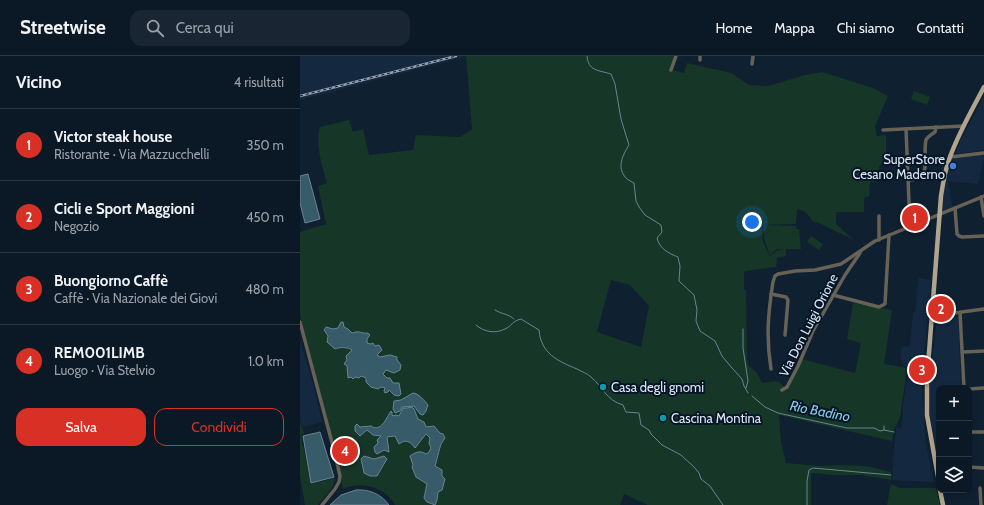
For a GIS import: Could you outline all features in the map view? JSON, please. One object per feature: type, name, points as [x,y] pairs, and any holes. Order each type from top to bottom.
[{"type":"main road","points":[[936,460],[929,426],[926,398],[940,214],[944,181],[950,157],[984,87]]},
{"type":"main road","points":[[941,493],[943,505]]},
{"type":"street","points":[[671,70],[676,56]]},
{"type":"street","points":[[752,64],[753,56]]},
{"type":"street","points":[[883,130],[964,126]]},
{"type":"street","points":[[908,180],[916,180],[922,175],[925,167],[926,140],[935,132],[936,127]]},
{"type":"street","points":[[906,129],[910,226]]},
{"type":"street","points":[[950,157],[984,153]]},
{"type":"street","points":[[772,370],[767,328],[771,294],[775,276],[778,274],[815,270],[841,264],[863,249],[889,235],[983,197],[984,216]]},
{"type":"street","points":[[955,208],[957,234],[959,236],[984,236]]},
{"type":"street","points":[[879,216],[879,240]]},
{"type":"street","points":[[833,295],[879,307],[885,304],[889,235]]},
{"type":"street","name":"Via Don Luigi Orione","points":[[782,390],[787,388],[813,332],[833,295],[857,256],[863,249]]},
{"type":"street","points":[[771,294],[786,297],[788,300],[785,335]]},
{"type":"street","points":[[932,316],[984,310]]},
{"type":"street","points":[[960,313],[964,385]]},
{"type":"street","points":[[300,322],[340,476],[335,489],[322,505]]},
{"type":"street","points":[[963,352],[984,351]]},
{"type":"street","points":[[972,389],[984,388]]},
{"type":"street","points":[[972,432],[984,432]]},
{"type":"street","points":[[934,454],[938,457]]},
{"type":"street","points":[[972,467],[984,468]]},
{"type":"street","points":[[980,488],[981,505]]},
{"type":"shaded area","points":[[300,56],[467,56],[300,100]]},
{"type":"shaded area","points":[[984,97],[984,150],[956,154],[961,140]]},
{"type":"shaded area","points":[[983,153],[984,158],[978,184],[948,181],[953,209],[940,214],[950,157]]},
{"type":"shaded area","points":[[308,174],[320,219],[305,223],[300,203],[300,176]]},
{"type":"shaded area","points":[[919,278],[931,280],[922,377],[922,396],[926,444],[934,482],[892,480],[896,428],[902,428],[903,405],[909,367],[904,366],[900,358],[902,347],[910,346],[913,312],[915,312]]},
{"type":"shaded area","points":[[958,316],[961,385],[936,385],[936,450],[930,415],[930,376],[937,319]]},
{"type":"shaded area","points":[[341,322],[343,322],[344,327],[352,333],[368,333],[370,335],[367,339],[367,343],[373,343],[375,346],[379,345],[382,350],[377,355],[380,357],[390,355],[397,357],[397,360],[401,365],[400,370],[394,373],[386,370],[383,374],[387,378],[390,378],[393,383],[399,383],[401,394],[399,396],[394,395],[389,390],[385,393],[385,388],[381,387],[378,389],[371,387],[366,382],[366,378],[361,376],[353,379],[351,377],[348,378],[347,366],[344,364],[347,360],[346,356],[352,350],[348,348],[335,349],[327,342],[328,336],[324,330],[326,327],[333,329],[338,328]]},
{"type":"shaded area","points":[[300,340],[315,391],[322,422],[303,427],[300,418]]},
{"type":"shaded area","points":[[413,393],[423,399],[428,405],[423,415],[420,414],[414,406],[402,407],[400,411],[395,413],[393,409],[394,401],[401,400]]},
{"type":"shaded area","points":[[412,407],[418,419],[424,422],[426,427],[434,426],[440,433],[443,434],[445,438],[441,444],[435,466],[442,470],[442,476],[445,479],[442,490],[438,492],[435,505],[427,502],[424,498],[427,484],[416,477],[410,456],[418,452],[426,454],[429,452],[431,448],[429,443],[430,438],[426,434],[415,448],[408,442],[399,444],[395,436],[387,437],[389,452],[384,450],[377,454],[374,447],[378,443],[377,440],[381,436],[373,435],[367,430],[360,436],[355,431],[355,426],[357,424],[360,427],[371,426],[378,428],[383,424],[391,411],[393,416],[399,416],[403,408]]},
{"type":"shaded area","points":[[320,432],[334,477],[311,483],[303,436]]},
{"type":"shaded area","points":[[364,456],[374,459],[384,456],[387,459],[377,476],[370,476],[364,473],[361,459]]},
{"type":"shaded area","points":[[356,490],[366,490],[374,493],[386,501],[389,505],[330,505],[341,495]]},
{"type":"green space","points":[[466,56],[674,56],[670,69],[684,73],[687,63],[731,73],[749,85],[768,86],[805,75],[822,72],[873,88],[888,96],[875,126],[877,136],[886,135],[886,153],[884,163],[880,165],[877,173],[878,181],[870,182],[869,196],[864,198],[864,212],[836,212],[836,224],[854,240],[812,221],[810,216],[797,209],[796,224],[762,225],[763,242],[770,256],[778,250],[784,249],[777,249],[770,255],[765,242],[763,225],[796,226],[796,229],[799,229],[801,249],[786,249],[786,256],[777,258],[776,267],[745,271],[744,290],[746,290],[748,365],[757,373],[762,383],[778,381],[786,389],[802,359],[855,373],[861,343],[847,339],[853,303],[892,310],[884,364],[907,368],[900,418],[894,429],[892,441],[779,415],[781,442],[786,463],[820,466],[866,466],[891,472],[891,480],[862,475],[811,473],[811,505],[648,505],[624,494],[620,505],[435,505],[442,476],[442,473],[435,466],[441,448],[441,433],[436,428],[426,427],[424,422],[418,419],[416,412],[404,408],[400,412],[399,416],[393,416],[391,411],[381,427],[374,428],[363,426],[361,436],[367,430],[373,435],[381,436],[379,453],[384,450],[389,452],[387,438],[395,436],[399,444],[406,441],[418,445],[426,434],[430,438],[429,443],[431,448],[429,451],[422,455],[410,456],[416,477],[427,484],[427,502],[432,505],[395,505],[386,494],[372,487],[357,486],[343,489],[337,459],[352,453],[350,446],[335,450],[300,315],[300,232],[326,224],[318,186],[327,183],[321,163],[318,141],[320,127],[349,120],[353,132],[363,129],[369,155],[413,150],[416,135],[460,137],[472,129]],"holes":[[[611,280],[630,285],[649,306],[641,347],[597,332]],[[341,323],[352,333],[361,332],[369,337],[367,339],[367,343],[375,346],[377,355],[380,357],[384,356],[386,370],[383,374],[393,383],[394,395],[364,377],[348,378],[347,360],[352,350],[338,348],[328,344],[328,336],[325,333],[324,328],[338,328]],[[364,456],[374,459],[380,457],[386,463],[377,476],[362,469],[361,459]]]},
{"type":"green space","points":[[914,91],[930,97],[927,105],[911,99]]},
{"type":"green space","points":[[811,236],[823,244],[819,250],[807,242]]},
{"type":"green space","points":[[300,420],[304,434],[301,435],[311,484],[335,478],[331,490],[318,505],[305,505],[300,476]]},
{"type":"green space","points":[[891,484],[899,488],[936,488],[940,505],[887,505]]},
{"type":"waterway","name":"Rio Badino","points":[[587,56],[589,65],[598,71],[611,74],[615,84],[621,119],[629,145],[622,161],[621,170],[627,179],[634,183],[636,201],[639,207],[645,215],[661,225],[662,232],[657,238],[658,242],[662,248],[678,257],[680,266],[679,281],[694,295],[697,310],[696,321],[700,331],[715,341],[722,356],[742,379],[748,393]]},
{"type":"waterway","points":[[495,310],[514,319]]},
{"type":"waterway","points":[[476,325],[486,331],[494,332],[501,331],[521,319],[539,330],[543,345],[552,356],[589,376],[609,397],[617,403],[623,405],[626,412],[639,413],[641,425],[649,430],[662,445],[681,455],[694,467],[699,473],[701,479],[710,486],[723,505]]},
{"type":"waterway","points":[[743,329],[743,348],[748,381],[746,388]]},
{"type":"waterway","name":"Rio Badino","points":[[752,396],[765,407],[778,413],[847,428],[874,428],[880,431],[884,430],[884,426]]},
{"type":"waterway","points":[[884,430],[894,432]]},
{"type":"waterway","points":[[807,505],[807,481],[809,470],[813,468],[891,475]]},
{"type":"railway","points":[[300,96],[456,56]]},
{"type":"place","name":"SuperStore Cesano Maderno","points":[[953,166]]},
{"type":"place","name":"Victor steak house","points":[[915,218]]},
{"type":"place","name":"Cicli e Sport Maggioni","points":[[941,309]]},
{"type":"place","name":"Buongiorno Caffè","points":[[922,370]]},
{"type":"place","name":"Casa degli gnomi","points":[[603,387]]},
{"type":"place","name":"Cascina Montina","points":[[663,418]]},
{"type":"place","name":"REM001LIMB","points":[[345,451]]}]
